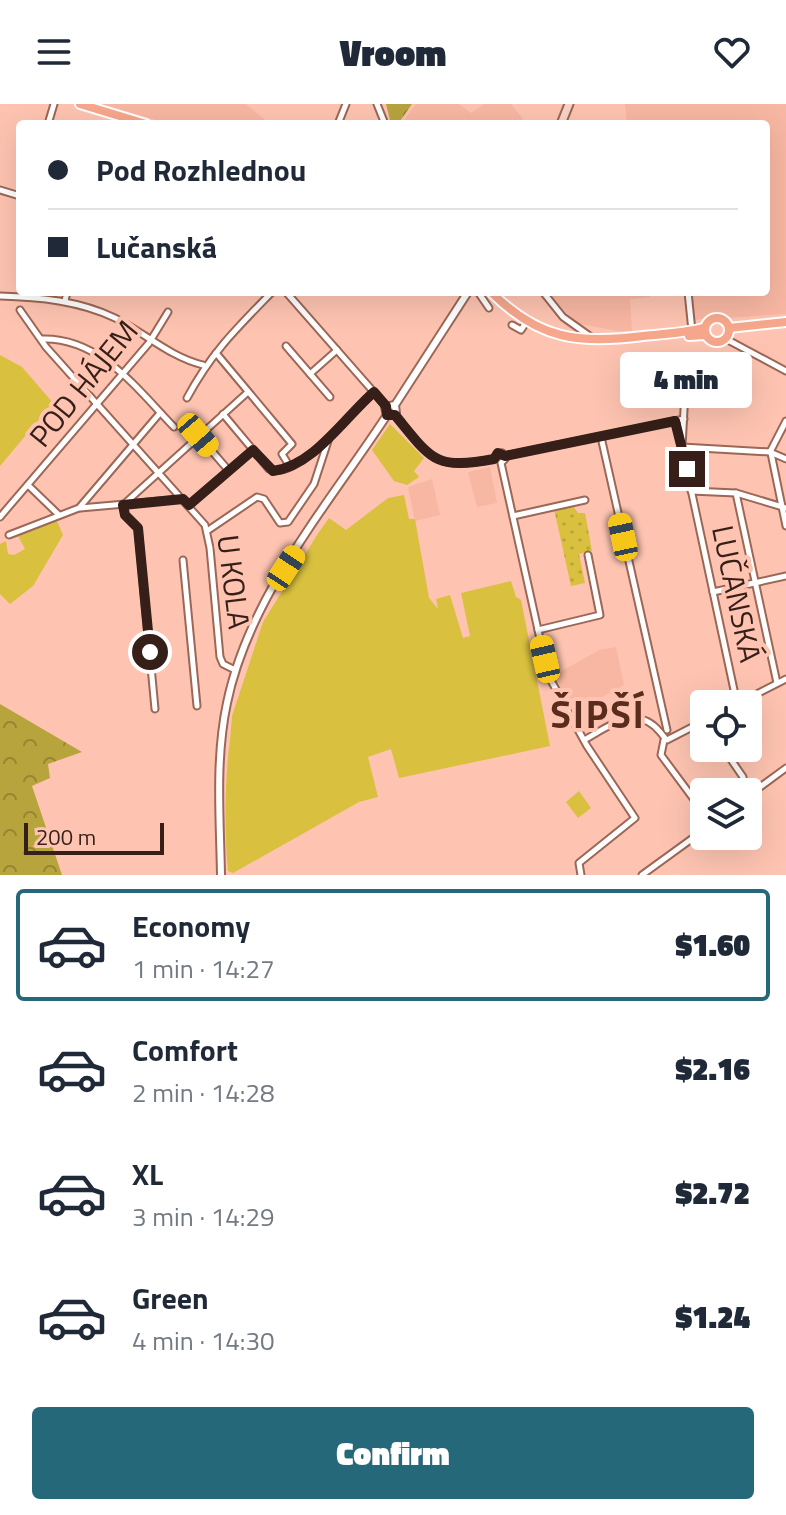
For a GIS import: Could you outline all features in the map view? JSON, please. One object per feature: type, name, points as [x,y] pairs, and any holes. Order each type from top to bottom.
[{"type":"main road","points":[[80,104],[107,117],[124,120]]},
{"type":"main road","points":[[496,296],[527,321],[562,336],[592,341],[705,332],[715,318],[722,319],[729,328]]},
{"type":"main road","points":[[729,328],[786,322]]},
{"type":"main road","points":[[628,339],[692,331],[705,332],[716,343],[726,339],[729,328]]},
{"type":"street","points":[[20,296],[65,301],[103,313],[174,355],[203,365]]},
{"type":"street","points":[[65,301],[66,296]]},
{"type":"street","points":[[187,398],[203,365],[268,296]]},
{"type":"street","points":[[221,875],[220,755],[235,670],[257,616],[387,415],[386,406],[290,296]]},
{"type":"street","points":[[465,296],[395,405],[395,415],[439,460],[462,466],[494,459],[501,463]]},
{"type":"street","points":[[481,296],[489,308]]},
{"type":"street","points":[[546,296],[571,324],[592,341]]},
{"type":"street","points":[[688,296],[692,331]]},
{"type":"street","name":"U KOLA","points":[[20,310],[41,339],[189,505],[207,531],[220,657],[223,664],[235,670]]},
{"type":"street","name":"POD HÁJEM","points":[[0,517],[123,375],[151,340],[168,312]]},
{"type":"street","points":[[512,325],[521,330],[527,321]]},
{"type":"street","points":[[41,339],[83,348],[108,361],[174,427]]},
{"type":"street","points":[[726,339],[786,371]]},
{"type":"street","points":[[286,346],[330,397]]},
{"type":"street","points":[[310,374],[337,350]]},
{"type":"street","points":[[216,353],[292,444],[282,454],[290,467]]},
{"type":"street","name":"LUČANSKÁ","points":[[682,447],[685,391]]},
{"type":"street","points":[[123,505],[248,392]]},
{"type":"street","points":[[223,414],[273,471],[290,467],[328,440],[348,414],[374,392]]},
{"type":"street","points":[[386,406],[395,405]]},
{"type":"street","points":[[79,508],[160,413]]},
{"type":"street","points":[[387,415],[395,415]]},
{"type":"street","points":[[494,459],[498,453],[505,456],[684,419]]},
{"type":"street","name":"LUČANSKÁ","points":[[675,421],[734,690]]},
{"type":"street","points":[[786,421],[770,452],[786,526]]},
{"type":"street","points":[[198,435],[229,471]]},
{"type":"street","points":[[601,437],[666,734],[661,755],[690,794]]},
{"type":"street","points":[[207,531],[257,497],[264,499],[280,523],[286,523],[314,484],[328,440]]},
{"type":"street","points":[[682,447],[770,452],[786,459]]},
{"type":"street","points":[[189,505],[253,450]]},
{"type":"street","points":[[505,456],[501,463],[548,675],[584,740],[635,818],[579,863],[581,875]]},
{"type":"street","points":[[28,485],[60,515]]},
{"type":"street","points":[[691,491],[736,493],[784,507]]},
{"type":"street","points":[[736,493],[777,683]]},
{"type":"street","points":[[9,535],[79,508],[183,499]]},
{"type":"street","points":[[513,516],[585,500]]},
{"type":"street","points":[[123,505],[125,515],[138,528],[155,709]]},
{"type":"street","points":[[538,630],[600,615],[588,555]]},
{"type":"street","points":[[183,560],[197,706]]},
{"type":"street","points":[[713,592],[786,576]]},
{"type":"street","points":[[762,691],[786,679]]},
{"type":"street","points":[[584,740],[629,717],[666,734],[690,726]]},
{"type":"street","points":[[733,762],[743,777]]},
{"type":"street","points":[[762,786],[786,768]]},
{"type":"street","points":[[642,875],[690,840]]},
{"type":"shaded area","points":[[101,104],[246,104],[265,120],[156,120]]},
{"type":"shaded area","points":[[416,104],[459,104],[471,113],[484,104],[511,104],[523,119],[522,120],[404,120]]},
{"type":"shaded area","points":[[625,104],[786,104],[786,314],[694,320],[692,296],[770,296],[770,120],[627,120]]},
{"type":"shaded area","points":[[552,296],[650,296],[630,299],[632,331],[576,323]]},
{"type":"shaded area","points":[[0,355],[22,367],[53,403],[0,466]]},
{"type":"shaded area","points":[[390,424],[424,458],[414,471],[419,477],[407,485],[394,481],[372,450]]},
{"type":"shaded area","points":[[490,467],[497,503],[477,507],[468,472]]},
{"type":"shaded area","points":[[432,479],[440,515],[415,521],[408,487]]},
{"type":"shaded area","points":[[404,495],[409,519],[415,519],[429,598],[438,609],[436,599],[450,595],[463,638],[470,636],[461,593],[511,581],[516,597],[521,600],[550,746],[399,778],[391,749],[368,757],[378,797],[359,802],[233,873],[228,871],[226,820],[232,716],[263,622],[329,518],[346,530],[388,498]]},
{"type":"shaded area","points":[[573,506],[578,513],[585,513],[592,551],[579,554],[585,583],[571,586],[554,509]]},
{"type":"shaded area","points":[[57,521],[63,535],[33,586],[10,604],[0,594],[0,544],[6,541],[8,554],[14,555],[25,549],[18,536]]},
{"type":"shaded area","points":[[616,647],[624,685],[573,713],[553,676],[599,650]]},
{"type":"shaded area","points":[[579,791],[591,808],[578,818],[566,802]]},
{"type":"green space","points":[[386,104],[412,104],[401,120],[390,120]]},
{"type":"green space","points":[[0,704],[82,752],[48,764],[50,778],[32,786],[62,875],[0,875]]},
{"type":"district","name":"ŠIPŠÍ","points":[[598,715]]},
{"type":"route","points":[[150,652],[138,528],[125,515],[123,505],[183,499],[189,505],[253,450],[273,471],[295,466],[328,440],[348,414],[374,392],[386,406],[384,410],[387,415],[395,415],[432,456],[450,464],[462,466],[494,459],[498,453],[505,456],[675,421],[687,469]]}]
